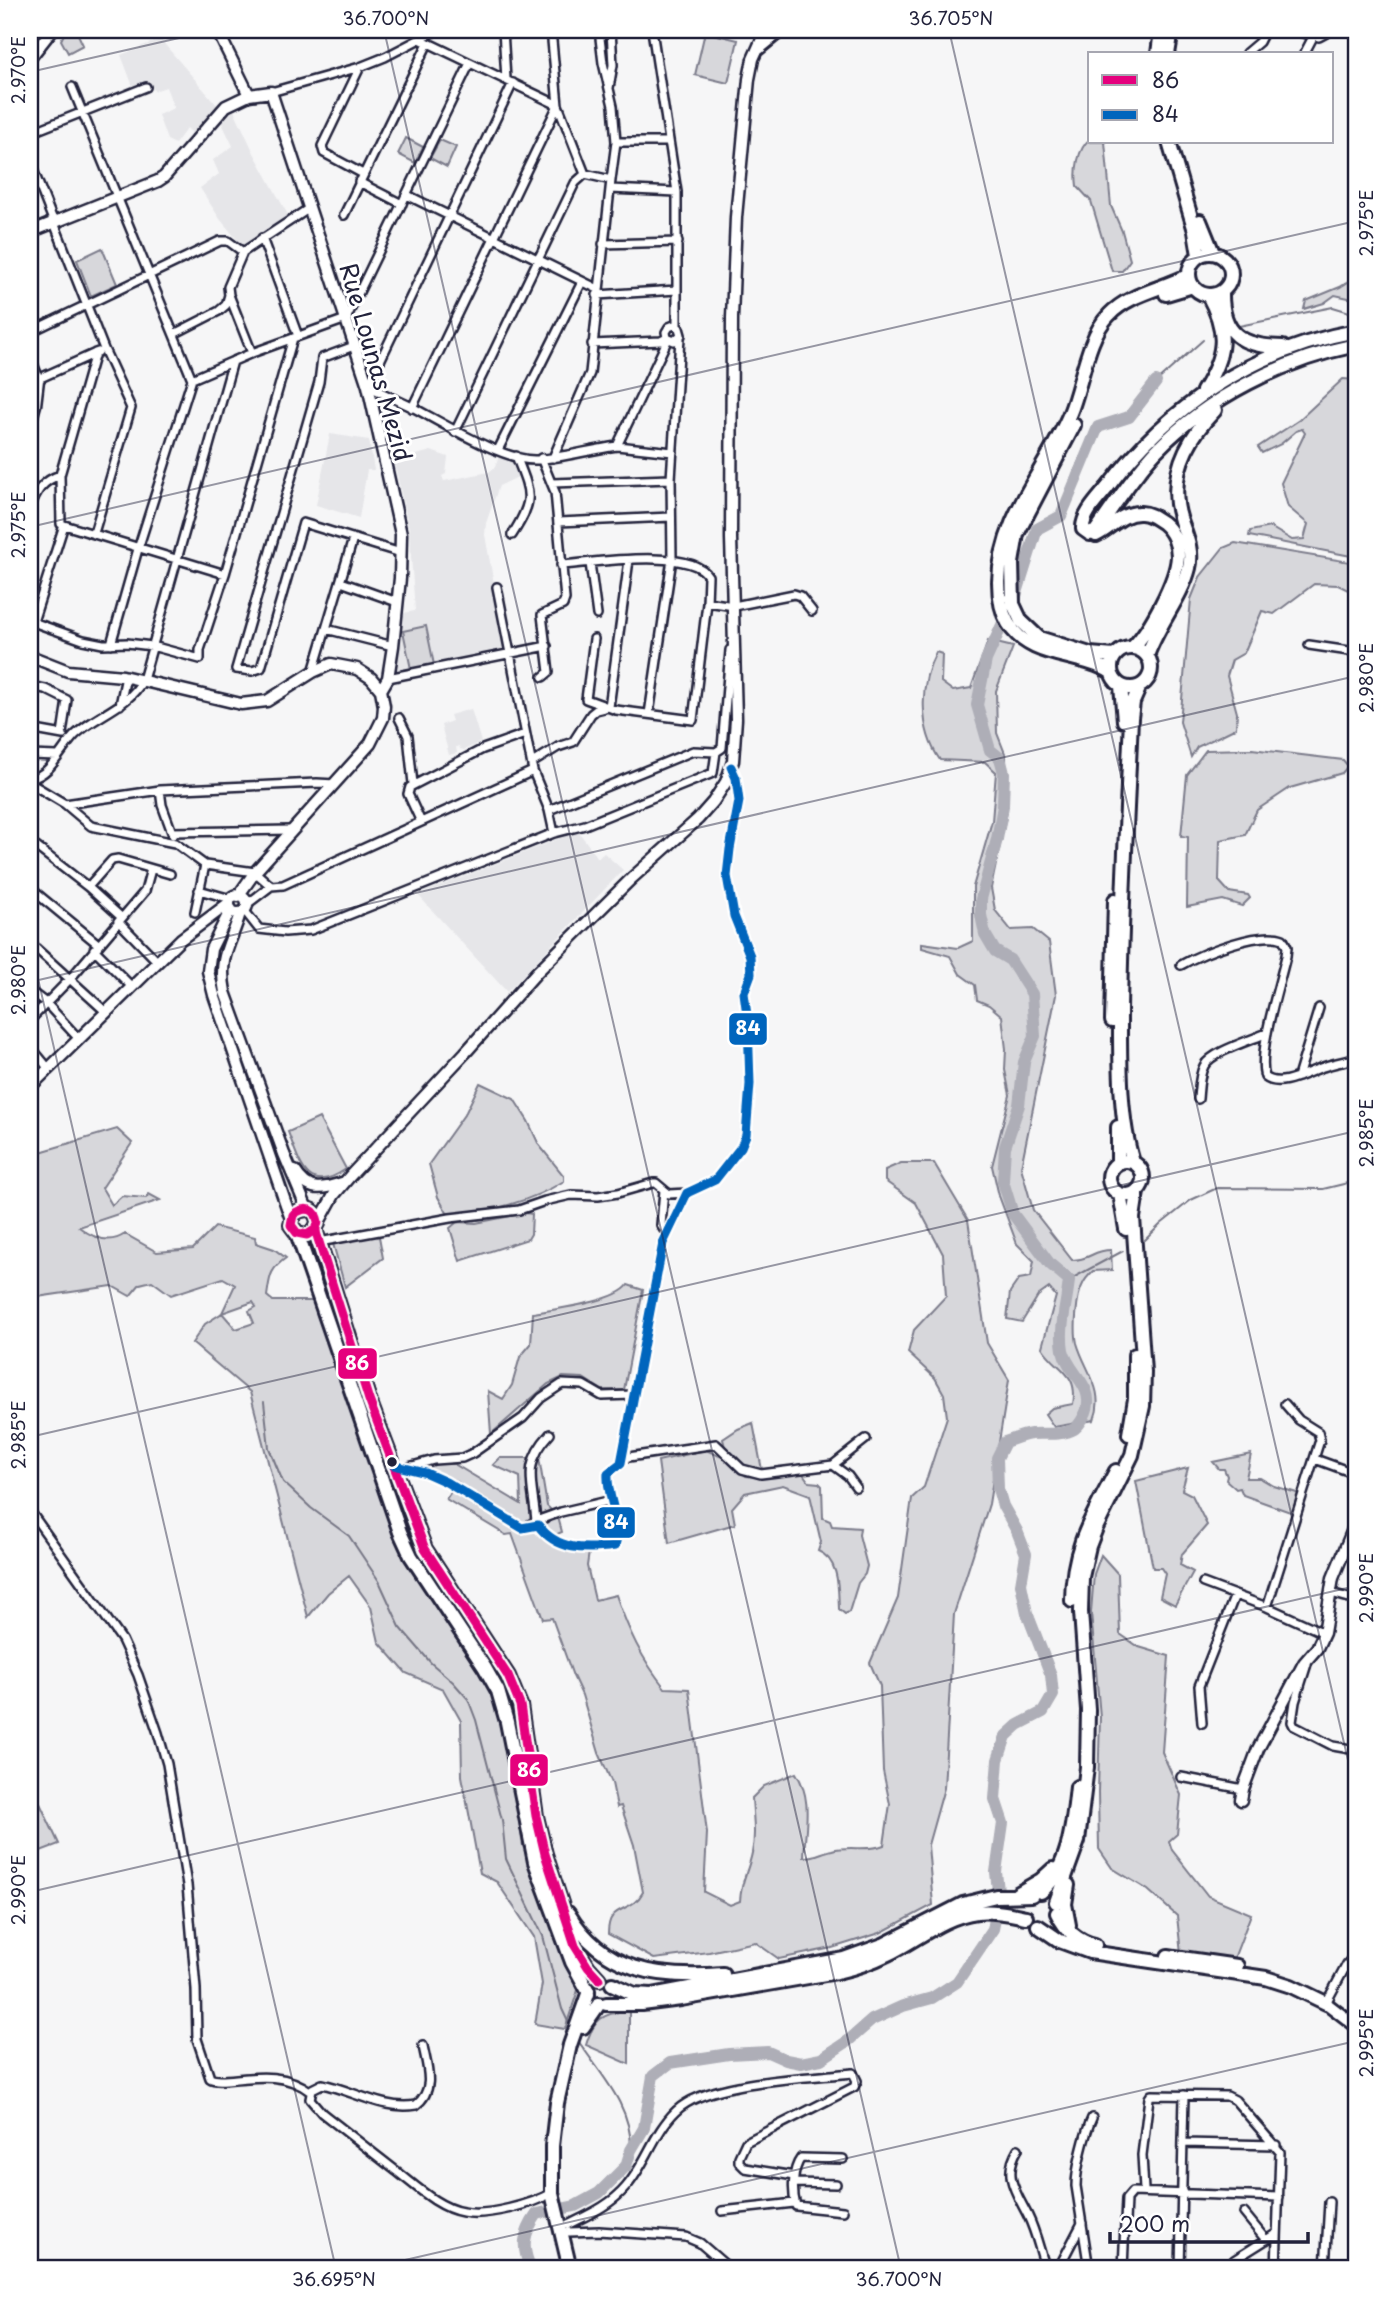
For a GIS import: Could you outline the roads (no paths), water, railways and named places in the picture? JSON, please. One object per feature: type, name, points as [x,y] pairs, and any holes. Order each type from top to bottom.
[{"type":"highway","points":[[1158,52],[1161,30]]},
{"type":"highway","points":[[1168,52],[1172,30]]},
{"type":"highway","points":[[1170,144],[1195,231],[1199,256]]},
{"type":"highway","points":[[1178,144],[1202,229],[1213,253]]},
{"type":"highway","points":[[1191,281],[1191,264],[1199,256],[1213,253],[1223,257],[1231,269],[1229,284],[1222,291],[1208,295]]},
{"type":"highway","points":[[1191,281],[1208,295],[1217,313],[1222,342],[1216,370],[1201,395]]},
{"type":"highway","points":[[1114,656],[1090,653],[1050,642],[1025,626],[1015,610],[1012,597],[1014,544],[1021,524],[1070,433],[1086,395],[1100,342],[1107,329],[1128,309],[1191,281]]},
{"type":"highway","points":[[1111,671],[1090,661],[1034,647],[1011,629],[1004,616],[1000,594],[1003,549],[1020,504],[1069,415],[1092,343],[1103,322],[1114,310],[1130,300],[1191,281]]},
{"type":"highway","points":[[1222,291],[1224,315],[1238,336],[1261,346],[1291,348]]},
{"type":"highway","points":[[1133,648],[1146,632],[1174,575],[1178,559],[1175,540],[1169,530],[1149,515],[1138,512],[1120,518],[1100,534],[1085,531],[1083,523],[1117,474],[1157,430],[1201,395],[1243,370],[1291,348],[1356,331]]},
{"type":"highway","points":[[1093,533],[1157,450],[1196,416],[1234,391],[1297,362],[1356,345]]},
{"type":"highway","points":[[1147,656],[1160,624],[1185,580],[1190,563],[1189,544],[1177,503],[1180,462],[1198,427],[1234,391]]},
{"type":"highway","points":[[1133,1162],[1124,1098],[1120,1007],[1131,718],[1133,702],[1140,686],[1150,674],[1151,663],[1147,656],[1133,648],[1123,649],[1114,656],[1111,671],[1116,682],[1129,688],[1140,686]]},
{"type":"highway","points":[[1118,1162],[1112,988],[1124,718],[1121,686]]},
{"type":"highway","points":[[1038,1926],[1048,1925],[1056,1907],[1069,1855],[1081,1823],[1088,1749],[1088,1695],[1080,1603],[1082,1577],[1096,1528],[1132,1455],[1143,1406],[1144,1372],[1133,1217],[1137,1192],[1143,1177],[1141,1170],[1133,1162],[1118,1162],[1110,1171],[1108,1179],[1114,1190],[1121,1195],[1137,1192]]},
{"type":"highway","points":[[1073,1936],[1065,1904],[1080,1742],[1079,1682],[1072,1618],[1074,1571],[1087,1525],[1124,1454],[1135,1399],[1131,1294],[1121,1195]]},
{"type":"highway","points":[[599,1979],[578,1952],[539,1831],[520,1705],[508,1676],[425,1549],[399,1466],[366,1394],[317,1232],[318,1219],[310,1210],[297,1211],[291,1219],[293,1230],[297,1233],[400,1532],[411,1556],[498,1692],[507,1721],[535,1862],[572,1962],[592,2001],[603,2004],[642,2004],[848,1970],[888,1954],[979,1905],[1026,1917]]},
{"type":"highway","points":[[297,1233],[307,1235],[317,1232]]},
{"type":"highway","points":[[1069,1855],[1056,1875],[1024,1905],[1026,1917],[1031,1923],[1060,1941],[1090,1952],[1266,1979],[1327,2000]]},
{"type":"highway","points":[[578,2269],[556,2198],[566,2088],[591,1983],[606,1979],[634,1994],[652,1995],[856,1956],[896,1939],[954,1908],[979,1905],[1011,1895],[1045,1877],[1069,1855]]},
{"type":"highway","points":[[557,1893],[573,1922],[587,1940],[604,1954],[625,1964],[649,1972],[685,1977],[765,1972]]},
{"type":"highway","points":[[1011,1895],[1049,1895],[1064,1925],[1073,1936],[1085,1942],[1116,1950],[1269,1971],[1301,1982],[1327,2000]]},
{"type":"highway","points":[[579,2029],[588,2016],[613,1997],[612,1984]]},
{"type":"highway","points":[[566,2225],[570,2269]]},
{"type":"main road","points":[[30,58],[52,30]]},
{"type":"main road","points":[[218,30],[248,95]]},
{"type":"main road","points":[[317,1232],[334,1195],[345,1181],[537,972],[632,878],[698,819],[726,782],[731,767],[736,719],[731,524],[734,253],[749,79],[766,30]]},
{"type":"main road","points":[[757,50],[779,30]]},
{"type":"main road","points":[[30,232],[164,177],[220,111],[248,95],[271,92]]},
{"type":"main road","name":"Rue Lounas Mezid","points":[[271,92],[368,386],[401,534],[393,646],[388,678],[381,690]]},
{"type":"main road","points":[[30,359],[35,405],[30,423]]},
{"type":"main road","points":[[30,656],[68,671],[123,676],[241,704],[256,704],[277,696],[313,672],[331,664],[363,672],[381,690],[384,706],[370,744],[255,872],[212,949],[208,971],[291,1219]]},
{"type":"main road","points":[[238,904],[221,973],[225,992],[284,1154],[310,1210],[334,1195]]},
{"type":"main road","points":[[30,1087],[181,939],[238,904]]},
{"type":"main road","points":[[284,1154],[300,1181],[312,1188],[327,1188],[345,1181]]},
{"type":"main road","points":[[1242,1795],[1258,1749],[1324,1633],[1333,1578],[1352,1541],[1356,1522]]},
{"type":"main road","points":[[1327,2000],[1356,2017]]},
{"type":"main road","points":[[1327,2000],[1356,2026]]},
{"type":"street","points":[[271,92],[360,67],[424,41],[437,30]]},
{"type":"street","points":[[503,30],[510,81],[449,217],[368,386],[455,432],[516,456],[535,460],[617,446],[673,452]]},
{"type":"street","points":[[551,30],[558,104],[584,174],[610,185],[677,192]]},
{"type":"street","points":[[554,458],[587,383],[616,142],[613,107],[599,30]]},
{"type":"street","points":[[609,92],[613,65],[611,30]]},
{"type":"street","points":[[649,714],[672,559],[671,479],[681,333],[677,326],[677,192],[652,30]]},
{"type":"street","points":[[1247,52],[1259,42],[1265,30]]},
{"type":"street","points":[[1291,30],[1313,37],[1332,30]]},
{"type":"street","points":[[1305,52],[1313,37]]},
{"type":"street","points":[[424,41],[558,104]]},
{"type":"street","points":[[344,215],[424,41]]},
{"type":"street","points":[[192,379],[252,353],[346,319],[470,63]]},
{"type":"street","points":[[360,67],[322,146],[324,153],[402,204]]},
{"type":"street","points":[[72,87],[192,379],[111,644]]},
{"type":"street","points":[[30,133],[146,87]]},
{"type":"street","points":[[412,408],[558,104]]},
{"type":"street","points":[[616,142],[668,142]]},
{"type":"street","points":[[30,162],[104,349],[131,408],[94,533]]},
{"type":"street","points":[[455,432],[575,183],[584,174]]},
{"type":"street","points":[[407,195],[598,292],[677,290]]},
{"type":"street","points":[[252,353],[228,287],[243,252],[308,209]]},
{"type":"street","points":[[64,525],[31,621],[83,640],[152,646],[200,659],[296,337],[262,238]]},
{"type":"street","points":[[30,332],[148,273],[220,241],[228,241],[243,252]]},
{"type":"street","points":[[603,244],[678,242]]},
{"type":"street","points":[[498,450],[582,282]]},
{"type":"street","points":[[174,334],[219,311],[226,305],[229,295]]},
{"type":"street","points":[[617,446],[668,338],[666,332],[669,327],[677,326]]},
{"type":"street","points":[[592,344],[661,341],[668,338],[674,341],[680,338]]},
{"type":"street","points":[[354,346],[322,358],[319,382],[236,668],[252,671],[261,668],[303,523],[401,553]]},
{"type":"street","points":[[33,382],[104,349]]},
{"type":"street","points":[[95,353],[60,475],[61,524],[225,573]]},
{"type":"street","points":[[30,781],[43,775],[80,730],[130,698],[142,680],[233,361]]},
{"type":"street","points":[[512,535],[528,509],[530,500],[516,456]]},
{"type":"street","points":[[541,458],[552,483],[559,522],[565,599],[563,605],[542,615],[549,672],[543,677]]},
{"type":"street","points":[[30,508],[36,493],[49,479],[60,475]]},
{"type":"street","points":[[552,483],[671,479]]},
{"type":"street","points":[[559,522],[671,517]]},
{"type":"street","points":[[313,672],[353,539]]},
{"type":"street","points":[[561,565],[672,559],[697,565],[705,571],[709,580],[708,602],[693,720],[609,707],[586,699],[594,639]]},
{"type":"street","points":[[609,707],[629,560]]},
{"type":"street","points":[[590,563],[597,615]]},
{"type":"street","points":[[341,582],[397,602]]},
{"type":"street","points":[[498,587],[532,767],[549,810],[554,833]]},
{"type":"street","points":[[708,602],[734,606],[794,594],[800,596],[813,611]]},
{"type":"street","points":[[549,810],[693,751],[716,752],[722,748],[734,606]]},
{"type":"street","points":[[326,629],[393,646]]},
{"type":"street","points":[[1310,645],[1356,652]]},
{"type":"street","points":[[388,678],[547,646]]},
{"type":"street","points":[[120,706],[125,681],[123,676]]},
{"type":"street","points":[[30,686],[45,689],[68,700],[62,734]]},
{"type":"street","points":[[238,904],[271,886],[283,885],[421,822],[532,767],[558,747],[573,741],[596,710],[609,707]]},
{"type":"street","points":[[399,718],[407,732],[413,784]]},
{"type":"street","points":[[30,729],[62,734],[68,742]]},
{"type":"street","points":[[421,822],[408,794],[413,784],[484,749],[525,734]]},
{"type":"street","points":[[199,890],[238,904],[259,929],[285,932],[311,929],[554,833],[585,825],[713,772],[716,752]]},
{"type":"street","points":[[30,755],[57,756]]},
{"type":"street","points":[[317,1232],[519,1210],[572,1195],[598,1196],[646,1184],[656,1183],[669,1194],[687,1193],[722,1174],[741,1147],[748,1122],[749,1046],[744,993],[751,974],[750,956],[734,916],[727,876],[739,801],[736,778],[731,767]]},
{"type":"street","points":[[30,781],[65,804],[91,826],[175,842],[205,864],[255,872],[271,886]]},
{"type":"street","points":[[65,804],[160,790],[317,783],[335,785]]},
{"type":"street","points":[[160,790],[162,805],[175,842]]},
{"type":"street","points":[[172,832],[291,830]]},
{"type":"street","points":[[30,842],[88,887],[157,961]]},
{"type":"street","points":[[88,887],[112,860],[118,859],[170,874]]},
{"type":"street","points":[[195,912],[205,864]]},
{"type":"street","points":[[30,1020],[70,979],[145,891],[150,869]]},
{"type":"street","points":[[30,888],[96,946],[131,986]]},
{"type":"street","points":[[1181,965],[1197,956],[1246,941],[1269,937],[1283,939],[1287,947],[1286,956],[1267,1033],[1263,1069],[1265,1077],[1272,1082],[1298,1077],[1320,1067],[1356,1059]]},
{"type":"street","points":[[30,943],[105,1011]]},
{"type":"street","points":[[30,991],[46,1003],[79,1039]]},
{"type":"street","points":[[1298,1077],[1319,1008]]},
{"type":"street","points":[[1198,1099],[1203,1067],[1211,1058],[1267,1033]]},
{"type":"street","points":[[30,1046],[49,1069]]},
{"type":"street","points":[[664,1190],[661,1225],[667,1235]]},
{"type":"street","points":[[399,1466],[446,1482],[522,1528],[538,1525],[546,1536],[568,1548],[615,1546],[618,1536],[608,1473],[621,1463],[658,1265],[667,1235],[687,1193]]},
{"type":"street","points":[[399,1466],[434,1460],[455,1460],[473,1453],[523,1418],[541,1398],[562,1384],[583,1385],[603,1396],[633,1395]]},
{"type":"street","points":[[1267,1607],[1320,1436],[1284,1404]]},
{"type":"street","points":[[536,1521],[530,1466],[534,1454],[550,1434]]},
{"type":"street","points":[[622,1458],[716,1444],[736,1465],[751,1473],[761,1474],[833,1465],[866,1439]]},
{"type":"street","points":[[1315,1459],[1356,1475]]},
{"type":"street","points":[[833,1465],[848,1476],[856,1487]]},
{"type":"street","points":[[522,1528],[561,1511],[612,1500]]},
{"type":"street","points":[[30,1511],[122,1640],[159,1733],[187,1885],[196,1989],[197,2039],[210,2078],[216,2081],[250,2076],[279,2077],[296,2082],[311,2092]]},
{"type":"street","points":[[1203,1583],[1267,1607],[1324,1633]]},
{"type":"street","points":[[1331,1592],[1356,1600]]},
{"type":"street","points":[[1202,1723],[1199,1686],[1235,1595]]},
{"type":"street","points":[[1311,1654],[1295,1702],[1292,1722],[1294,1726],[1333,1746],[1356,1749]]},
{"type":"street","points":[[1181,1777],[1242,1795]]},
{"type":"street","points":[[1327,2000],[1347,1964],[1356,1954]]},
{"type":"street","points":[[423,2046],[429,2084],[426,2095],[416,2105],[388,2104],[322,2084],[311,2092],[310,2099],[322,2113],[435,2199],[461,2212],[479,2214],[556,2198]]},
{"type":"street","points":[[566,2225],[601,2208],[625,2188],[676,2111],[700,2095],[774,2082],[853,2074],[857,2081],[854,2087],[746,2143],[742,2148],[740,2162],[745,2168],[794,2179],[836,2184]]},
{"type":"street","points":[[1144,2190],[1142,2155],[1151,2095],[1227,2096],[1235,2100],[1280,2152],[1276,2269]]},
{"type":"street","points":[[1180,2269],[1184,2095]]},
{"type":"street","points":[[1089,2269],[1076,2179],[1085,2145],[1085,2133],[1092,2118]]},
{"type":"street","points":[[1184,2143],[1276,2146]]},
{"type":"street","points":[[1018,2149],[1012,2158],[1010,2174],[1046,2269]]},
{"type":"street","points":[[794,2203],[794,2179],[801,2158],[843,2159]]},
{"type":"street","points":[[1123,2269],[1126,2199],[1130,2193],[1144,2190],[1279,2197]]},
{"type":"street","points":[[1325,2269],[1329,2202]]},
{"type":"street","points":[[722,2211],[794,2203],[800,2208],[843,2211]]},
{"type":"street","points":[[1244,2213],[1266,2240]]},
{"type":"street","points":[[1058,2269],[1082,2223]]},
{"type":"street","points":[[566,2225],[598,2231],[686,2237],[701,2243],[730,2269]]},
{"type":"street","points":[[1234,2269],[1234,2260],[1277,2233]]},
{"type":"waterway","points":[[1239,326],[1333,307],[1356,314]]},
{"type":"waterway","points":[[1156,382],[1203,340]]},
{"type":"waterway","points":[[1016,596],[1037,529],[1061,516],[1098,427],[1129,417],[1156,382]]},
{"type":"waterway","points":[[531,2269],[525,2241],[537,2214],[575,2206],[599,2193],[626,2166],[631,2150],[644,2128],[653,2076],[670,2063],[729,2054],[768,2052],[801,2063],[821,2059],[848,2041],[872,2020],[903,2006],[932,1998],[957,1982],[993,1929],[999,1900],[996,1872],[1003,1823],[995,1799],[998,1760],[1006,1736],[1018,1725],[1043,1712],[1053,1695],[1051,1675],[1027,1613],[1021,1584],[1026,1554],[1003,1506],[998,1489],[997,1458],[1005,1442],[1028,1435],[1074,1429],[1084,1416],[1088,1403],[1084,1387],[1063,1350],[1063,1324],[1069,1280],[1050,1264],[1013,1214],[1003,1181],[1005,1147],[1019,1105],[1024,1062],[1035,1036],[1032,994],[1010,960],[995,951],[985,934],[981,915],[981,899],[1003,806],[1004,773],[1000,758],[990,750],[977,705],[986,660],[1002,625]]},
{"type":"waterway","points":[[1145,1240],[1191,1200],[1217,1188],[1323,1189],[1356,1181]]},
{"type":"waterway","points":[[1069,1280],[1123,1251]]},
{"type":"waterway","points":[[264,1402],[269,1448],[283,1482],[311,1508],[349,1536],[379,1581],[400,1627],[431,1663],[468,1699],[502,1820],[506,1859],[543,1936],[562,2009],[571,2028]]},
{"type":"waterway","points":[[577,2039],[620,2104],[630,2134],[631,2150]]}]
